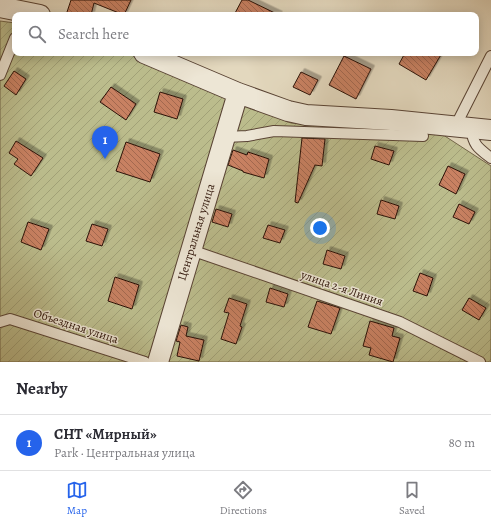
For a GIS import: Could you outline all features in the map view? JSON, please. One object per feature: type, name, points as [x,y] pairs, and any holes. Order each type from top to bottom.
[{"type":"street","points":[[0,7],[21,12]]},
{"type":"street","points":[[150,56],[236,98],[306,115],[391,120],[491,130]]},
{"type":"street","name":"Центральная улица","points":[[158,362],[236,98]]},
{"type":"lane","points":[[0,75],[12,45]]},
{"type":"lane","points":[[491,56],[463,128],[477,147],[491,158]]},
{"type":"lane","points":[[225,137],[247,136],[274,131],[423,136]]},
{"type":"lane","name":"улица 2-я Линия","points":[[191,250],[400,322],[480,362]]},
{"type":"lane","name":"Объездная улица","points":[[0,322],[10,319],[145,362]]},
{"type":"green space","points":[[0,21],[12,23],[12,56],[134,56],[220,95],[291,123],[434,129],[491,166],[491,362],[0,362]]},
{"type":"building","points":[[71,0],[131,0],[125,12],[116,12],[94,3],[92,12],[67,12]]},
{"type":"building","points":[[242,0],[248,0],[273,12],[236,12]]},
{"type":"building","points":[[344,56],[371,69],[356,99],[329,85]]},
{"type":"building","points":[[403,56],[440,56],[426,80],[399,64]]},
{"type":"building","points":[[14,71],[26,79],[16,95],[4,86]]},
{"type":"building","points":[[301,72],[318,80],[310,95],[293,87]]},
{"type":"building","points":[[111,87],[136,104],[126,120],[100,102]]},
{"type":"building","points":[[160,92],[183,99],[177,119],[154,112]]},
{"type":"building","points":[[302,138],[325,139],[322,166],[315,165],[298,203],[295,202]]},
{"type":"building","points":[[16,141],[43,158],[31,176],[14,164],[18,159],[9,153]]},
{"type":"building","points":[[126,142],[160,154],[150,182],[116,171]]},
{"type":"building","points":[[375,146],[394,151],[389,165],[371,159]]},
{"type":"building","points":[[233,150],[247,155],[248,152],[269,159],[264,178],[243,172],[228,165]]},
{"type":"building","points":[[448,166],[465,174],[456,194],[439,185]]},
{"type":"building","points":[[381,200],[399,206],[395,219],[377,214]]},
{"type":"building","points":[[459,204],[475,212],[469,224],[453,217]]},
{"type":"building","points":[[216,209],[232,214],[228,227],[212,222]]},
{"type":"building","points":[[28,222],[49,229],[41,250],[21,242]]},
{"type":"building","points":[[92,224],[108,229],[102,246],[86,241]]},
{"type":"building","points":[[268,225],[285,230],[280,243],[263,238]]},
{"type":"building","points":[[327,250],[345,256],[341,269],[323,264]]},
{"type":"building","points":[[420,273],[433,278],[427,296],[413,291]]},
{"type":"building","points":[[115,277],[139,285],[132,309],[108,301]]},
{"type":"building","points":[[270,288],[288,294],[284,307],[266,302]]},
{"type":"building","points":[[229,298],[247,304],[240,326],[242,327],[236,344],[221,339],[229,313],[224,312]]},
{"type":"building","points":[[469,298],[486,308],[479,320],[462,310]]},
{"type":"building","points":[[317,301],[340,308],[331,334],[308,327]]},
{"type":"building","points":[[370,321],[394,328],[392,336],[400,338],[393,362],[369,355],[371,348],[363,346]]},
{"type":"building","points":[[181,325],[188,327],[186,336],[204,340],[199,361],[177,356],[180,342],[176,341]]},
{"type":"place","name":"СНТ «Мирный»","points":[[105,159]]}]
